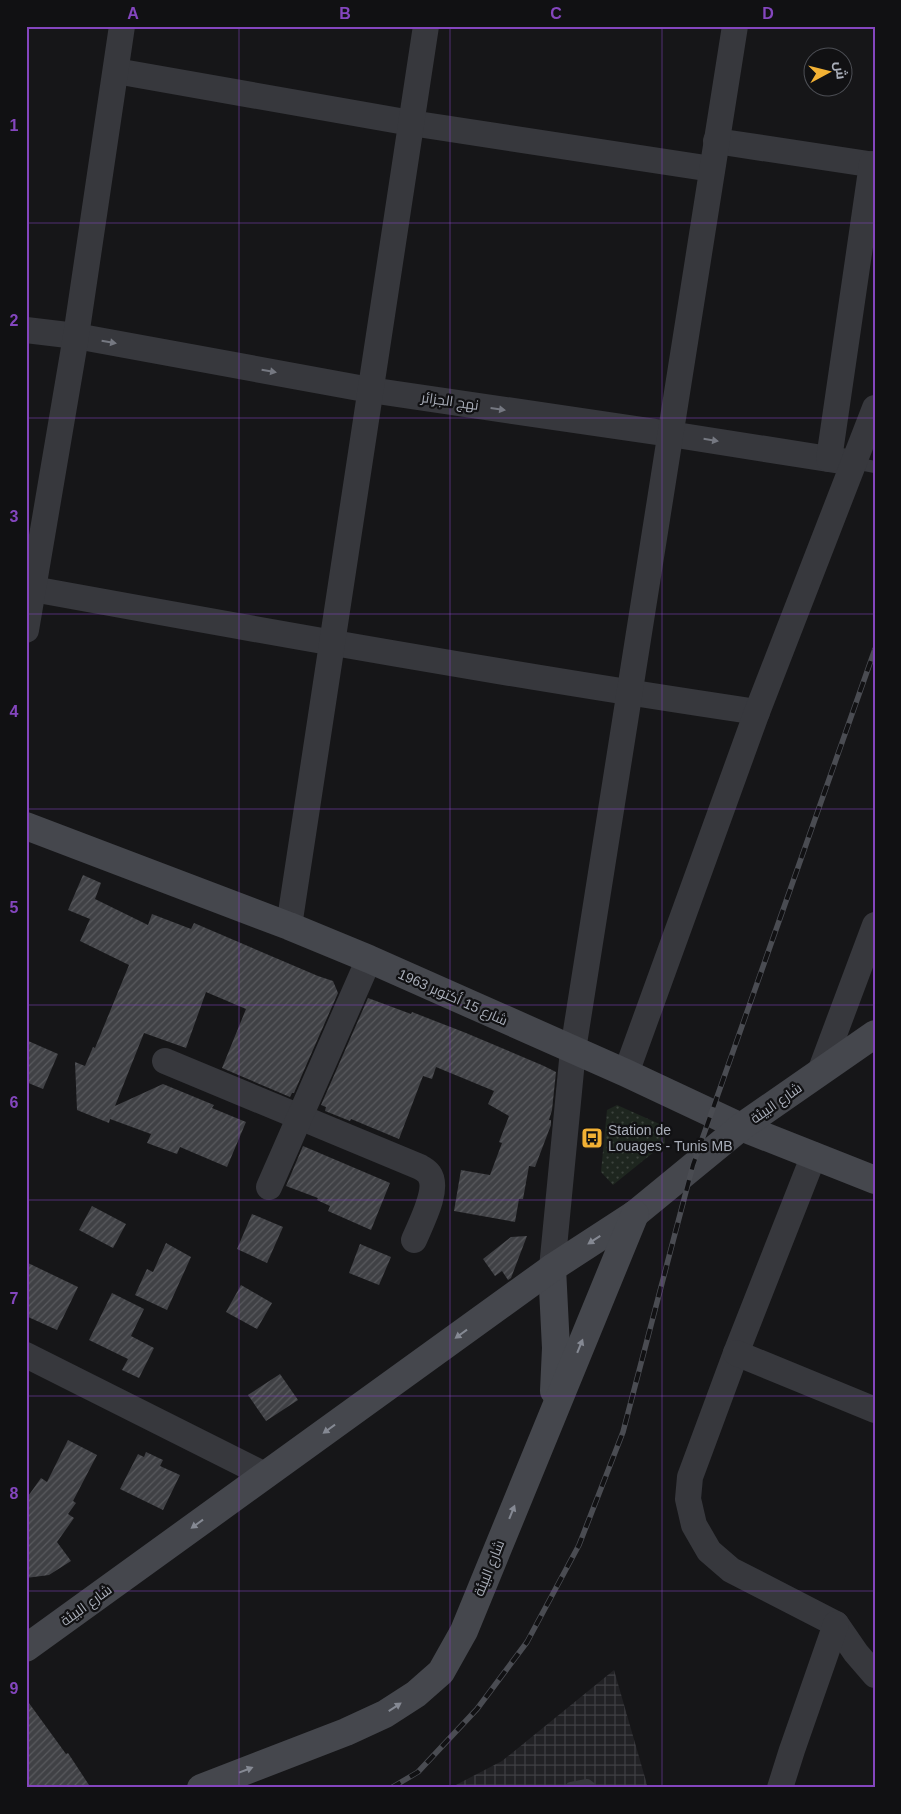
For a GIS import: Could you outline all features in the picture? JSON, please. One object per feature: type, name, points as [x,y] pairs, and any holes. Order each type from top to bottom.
[{"type":"main road","name":"شارع 15 أكتوبر 1963","points":[[26,826],[289,926],[369,959],[626,1073],[741,1127],[875,1180]]},
{"type":"main road","name":"شارع البيئة","points":[[26,1648],[552,1268],[635,1214],[741,1127],[875,1034]]},
{"type":"main road","name":"شارع البيئة","points":[[200,1788],[346,1732],[385,1714],[416,1694],[441,1672],[464,1631],[635,1214]]},
{"type":"main road","points":[[552,1268],[556,1348],[552,1413]]},
{"type":"street","points":[[26,630],[76,336],[122,26]]},
{"type":"street","points":[[289,926],[426,26]]},
{"type":"street","points":[[552,1268],[574,1050],[734,26]]},
{"type":"street","points":[[116,71],[411,123],[712,169]]},
{"type":"street","points":[[716,141],[873,165],[852,463]]},
{"type":"street","name":"نهج الجزائر","points":[[26,330],[76,336],[370,390],[852,463]]},
{"type":"street","points":[[626,1073],[757,712],[852,463],[875,408]]},
{"type":"street","points":[[33,589],[333,644],[757,712]]},
{"type":"street","points":[[820,1072],[875,924]]},
{"type":"street","points":[[269,1187],[369,959]]},
{"type":"street","points":[[166,1061],[420,1166],[430,1175],[433,1185],[432,1194],[414,1240]]},
{"type":"street","points":[[814,1155],[736,1352],[690,1477],[688,1499],[694,1525],[709,1552],[731,1570],[836,1624],[856,1653],[875,1675]]},
{"type":"street","points":[[736,1352],[875,1410]]},
{"type":"street","points":[[26,1355],[265,1475]]},
{"type":"street","points":[[780,1788],[836,1624]]},
{"type":"lane","points":[[571,1788],[587,1785],[591,1788]]},
{"type":"shaded area","points":[[617,1105],[664,1126],[665,1143],[613,1185],[601,1172],[607,1110]]},
{"type":"shaded area","points":[[614,1670],[648,1788],[450,1788],[502,1761]]},
{"type":"building","points":[[83,875],[101,883],[95,899],[148,925],[152,914],[191,929],[194,923],[333,981],[338,993],[294,1093],[290,1097],[222,1068],[246,1009],[206,992],[186,1048],[144,1033],[115,1106],[163,1084],[214,1105],[212,1108],[246,1122],[227,1167],[180,1147],[177,1154],[147,1143],[151,1134],[110,1119],[109,1123],[77,1110],[75,1062],[85,1066],[93,1047],[95,1048],[129,965],[80,941],[90,919],[68,910]]},
{"type":"building","points":[[368,998],[411,1014],[412,1012],[466,1033],[556,1072],[552,1110],[549,1120],[551,1120],[551,1125],[535,1167],[529,1166],[523,1199],[519,1199],[515,1222],[454,1211],[461,1170],[490,1175],[502,1143],[499,1142],[509,1116],[488,1104],[494,1091],[436,1067],[432,1079],[423,1076],[399,1139],[351,1119],[350,1121],[325,1111],[326,1107],[321,1105]]},
{"type":"building","points":[[26,1040],[58,1054],[43,1089],[26,1082]]},
{"type":"building","points":[[303,1146],[390,1183],[371,1230],[328,1211],[330,1206],[317,1200],[318,1198],[286,1186]]},
{"type":"building","points":[[92,1206],[126,1224],[113,1248],[79,1230]]},
{"type":"building","points":[[252,1214],[283,1227],[267,1263],[237,1249]]},
{"type":"building","points":[[527,1236],[511,1278],[508,1280],[502,1271],[495,1276],[483,1259],[511,1237]]},
{"type":"building","points":[[166,1243],[191,1257],[167,1310],[135,1295],[147,1269],[153,1272]]},
{"type":"building","points":[[360,1244],[391,1257],[379,1285],[349,1273]]},
{"type":"building","points":[[26,1262],[78,1287],[57,1330],[26,1316]]},
{"type":"building","points":[[241,1285],[272,1303],[257,1329],[226,1312]]},
{"type":"building","points":[[112,1293],[144,1309],[131,1336],[154,1348],[139,1378],[122,1370],[128,1359],[89,1340]]},
{"type":"building","points":[[280,1374],[298,1400],[266,1421],[248,1395]]},
{"type":"building","points":[[68,1440],[97,1455],[73,1501],[76,1503],[68,1514],[74,1518],[57,1542],[71,1561],[49,1575],[26,1578],[26,1499],[41,1478],[47,1482]]},
{"type":"building","points":[[146,1452],[163,1460],[160,1466],[180,1475],[163,1510],[120,1489],[138,1454],[144,1457]]},
{"type":"building","points":[[26,1699],[66,1754],[68,1753],[91,1788],[26,1788]]},
{"type":"railway","points":[[391,1788],[418,1772],[477,1709],[527,1642],[579,1545],[623,1432],[693,1165],[875,649]]},
{"type":"place","name":"Station de Louages - Tunis MB","points":[[592,1138]]}]
